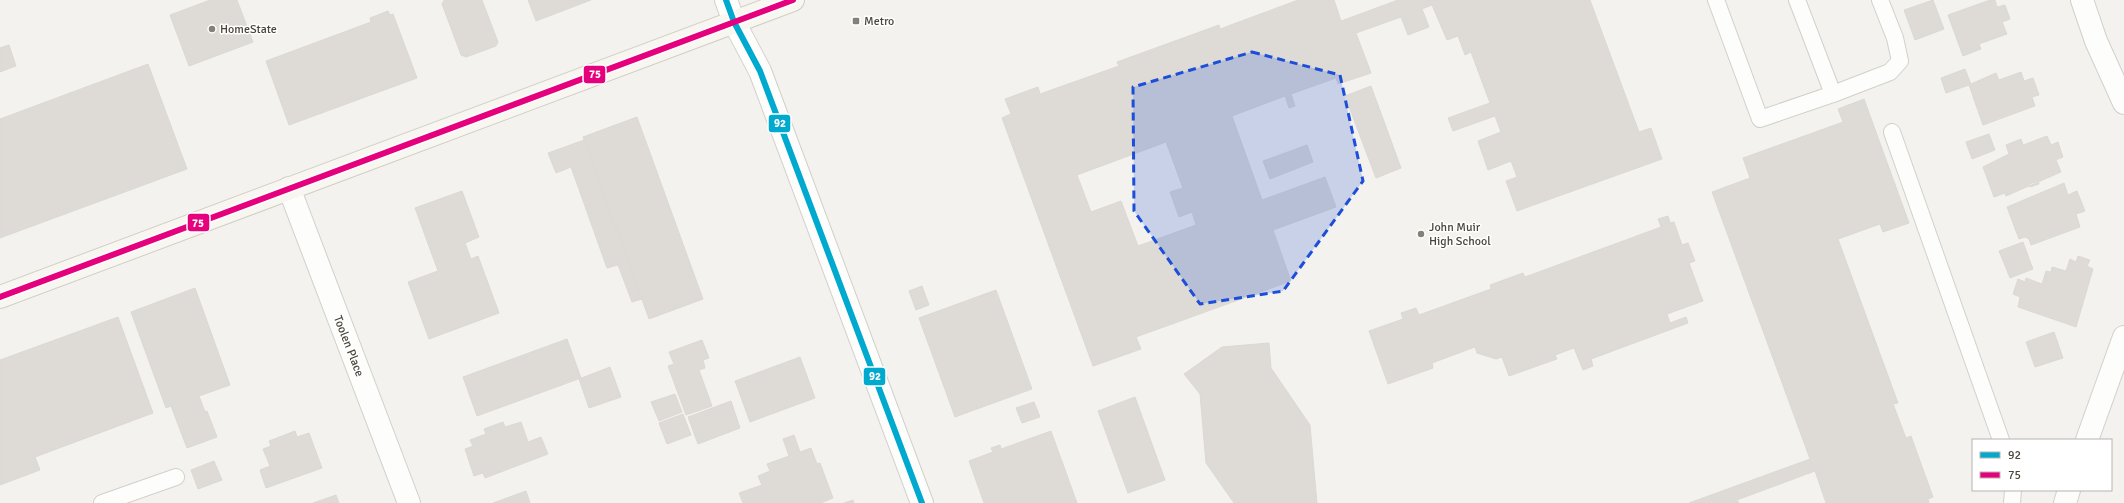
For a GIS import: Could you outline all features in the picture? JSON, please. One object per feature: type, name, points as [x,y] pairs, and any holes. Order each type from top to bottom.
[{"type":"main road","points":[[0,297],[792,0]]},
{"type":"street","points":[[726,0],[734,22],[760,71],[922,503]]},
{"type":"street","points":[[2082,0],[2096,41],[2124,103]]},
{"type":"street","name":"Toolen Place","points":[[290,188],[409,503]]},
{"type":"street","points":[[2087,439],[2124,337]]},
{"type":"street","points":[[2065,503],[2069,491]]},
{"type":"lane","points":[[1716,0],[1760,119],[1833,94],[1890,72],[1900,61],[1895,38],[1880,0]]},
{"type":"lane","points":[[1797,0],[1833,94]]},
{"type":"lane","points":[[1892,132],[2001,439]]},
{"type":"lane","points":[[102,503],[176,477]]},
{"type":"lane","points":[[2012,503],[2013,491]]},
{"type":"highlighted area","points":[[1252,52],[1340,75],[1363,181],[1283,291],[1200,304],[1134,211],[1133,87]]},
{"type":"building","points":[[210,0],[237,0],[253,42],[189,66],[170,15]]},
{"type":"building","points":[[444,0],[482,0],[498,42],[496,46],[466,57],[461,55],[442,4]]},
{"type":"building","points":[[528,0],[591,0],[536,21]]},
{"type":"building","points":[[1298,0],[1334,0],[1341,21],[1398,0],[1590,0],[1639,132],[1651,128],[1662,159],[1517,211],[1506,181],[1517,177],[1511,161],[1488,170],[1478,141],[1501,132],[1495,116],[1453,131],[1448,118],[1490,103],[1471,52],[1465,55],[1458,36],[1447,40],[1432,5],[1422,9],[1429,27],[1408,35],[1401,17],[1356,33],[1371,73],[1338,84],[1336,78],[1291,94],[1295,106],[1289,108],[1285,96],[1232,116],[1262,200],[1325,177],[1336,207],[1273,230],[1291,281],[1136,337],[1141,349],[1093,366],[1002,118],[1011,114],[1005,99],[1038,87],[1040,94],[1119,66],[1117,62],[1219,25],[1220,29]],"holes":[[[1166,142],[1183,188],[1170,192],[1179,217],[1192,212],[1196,225],[1138,246],[1121,201],[1091,212],[1077,175]]]},
{"type":"building","points":[[1933,0],[1944,29],[1915,40],[1904,10]]},
{"type":"building","points":[[1990,0],[1995,0],[1997,7],[2005,5],[2010,19],[2002,22],[2007,34],[1979,44],[1981,49],[1963,56],[1948,15]]},
{"type":"building","points":[[388,11],[390,15],[393,14],[417,78],[289,125],[266,61],[371,22],[370,18]]},
{"type":"building","points":[[9,45],[16,66],[0,72],[0,48]]},
{"type":"building","points":[[148,64],[187,169],[0,238],[0,119]]},
{"type":"building","points":[[1965,69],[1971,84],[1996,73],[1999,80],[2021,72],[2024,81],[2033,78],[2039,95],[2032,97],[2035,106],[1983,125],[1969,85],[1946,93],[1941,78]]},
{"type":"building","points":[[1371,86],[1401,168],[1376,178],[1345,96]]},
{"type":"building","points":[[1864,99],[1909,223],[1883,232],[1880,224],[1838,239],[1898,403],[1893,404],[1906,438],[1911,436],[1933,497],[1928,499],[1929,503],[1826,503],[1815,471],[1737,500],[1739,503],[1689,503],[1810,459],[1712,192],[1750,178],[1743,158],[1843,122],[1838,109]]},
{"type":"building","points":[[637,117],[703,299],[649,319],[583,137]]},
{"type":"building","points":[[1989,134],[1995,150],[1972,159],[1966,142]]},
{"type":"building","points":[[2047,136],[2051,145],[2058,142],[2063,157],[2056,160],[2061,172],[2006,196],[2005,193],[1994,197],[1983,167],[2009,154],[2006,145],[2021,139],[2023,145]]},
{"type":"building","points":[[584,140],[642,299],[632,302],[618,265],[607,268],[571,167],[556,173],[548,153]]},
{"type":"building","points":[[1307,145],[1313,162],[1270,179],[1263,161]]},
{"type":"building","points":[[2038,181],[2039,184],[2030,187],[2029,184]]},
{"type":"building","points":[[2064,183],[2068,195],[2077,191],[2085,211],[2076,214],[2080,227],[2031,245],[2029,239],[2025,237],[2019,239],[2007,207]]},
{"type":"building","points":[[462,191],[479,237],[465,243],[471,259],[478,256],[499,313],[429,339],[408,282],[438,271],[415,208]]},
{"type":"building","points":[[1668,216],[1670,223],[1674,222],[1682,245],[1688,243],[1695,261],[1689,263],[1703,301],[1667,314],[1670,323],[1686,317],[1688,323],[1591,359],[1593,366],[1583,370],[1574,348],[1555,355],[1557,359],[1509,376],[1502,357],[1496,359],[1477,353],[1475,347],[1432,363],[1433,368],[1388,384],[1369,331],[1403,319],[1401,313],[1416,308],[1419,315],[1491,289],[1490,285],[1523,273],[1525,277],[1661,227],[1658,219]]},
{"type":"building","points":[[2023,242],[2033,269],[2010,278],[1999,251]]},
{"type":"building","points":[[2078,256],[2090,260],[2087,266],[2093,269],[2076,327],[2018,307],[2020,297],[2013,294],[2018,279],[2025,282],[2026,278],[2042,284],[2046,271],[2051,272],[2052,267],[2066,271],[2070,259],[2076,262]]},
{"type":"building","points":[[922,286],[929,305],[916,310],[909,291]]},
{"type":"building","points":[[195,288],[230,385],[199,396],[205,412],[207,411],[217,437],[187,448],[171,406],[166,408],[131,312]]},
{"type":"building","points":[[996,290],[1032,389],[955,417],[919,318]]},
{"type":"building","points":[[118,317],[153,413],[35,457],[40,470],[0,485],[0,360]]},
{"type":"building","points":[[2054,332],[2063,358],[2035,367],[2026,342]]},
{"type":"building","points":[[567,339],[581,378],[477,416],[463,377]]},
{"type":"building","points":[[702,340],[709,358],[703,360],[705,368],[699,370],[712,406],[686,415],[668,366],[674,364],[669,352]]},
{"type":"building","points":[[1269,343],[1271,368],[1310,425],[1317,503],[1234,503],[1206,463],[1200,394],[1184,374],[1222,347]]},
{"type":"building","points":[[800,357],[815,398],[750,422],[735,381]]},
{"type":"building","points":[[610,367],[621,397],[589,408],[579,379]]},
{"type":"building","points":[[675,394],[682,412],[659,421],[651,402]]},
{"type":"building","points":[[1135,397],[1165,480],[1128,493],[1098,411]]},
{"type":"building","points":[[731,401],[740,428],[698,444],[688,417]]},
{"type":"building","points":[[1034,402],[1040,417],[1022,423],[1016,408]]},
{"type":"building","points":[[683,414],[691,435],[667,444],[659,423]]},
{"type":"building","points":[[503,422],[505,427],[521,422],[528,442],[541,437],[548,454],[485,478],[483,473],[474,476],[465,449],[473,446],[470,440],[486,434],[484,429]]},
{"type":"building","points":[[295,431],[297,437],[309,433],[322,468],[266,488],[260,470],[270,466],[263,449],[271,446],[269,441]]},
{"type":"building","points":[[1051,431],[1077,503],[984,503],[969,461],[993,452],[991,448],[1000,445],[1001,449]]},
{"type":"building","points":[[794,435],[800,452],[811,448],[817,464],[820,463],[833,498],[821,503],[743,503],[739,493],[762,485],[758,476],[770,471],[767,464],[789,456],[783,439]]},
{"type":"building","points":[[214,461],[222,480],[198,489],[191,470]]},
{"type":"building","points":[[526,491],[530,503],[493,503]]},
{"type":"building","points":[[336,495],[339,503],[313,503]]},
{"type":"building","points":[[853,500],[854,503],[844,503]]},
{"type":"transit line","name":"92","points":[[726,0],[734,22],[760,71],[922,503]]},
{"type":"transit line","name":"75","points":[[0,297],[793,0]]},
{"type":"place","name":"Metro","points":[[856,21]]},
{"type":"place","name":"HomeState","points":[[212,29]]},
{"type":"place","name":"John Muir High School","points":[[1421,234]]}]
